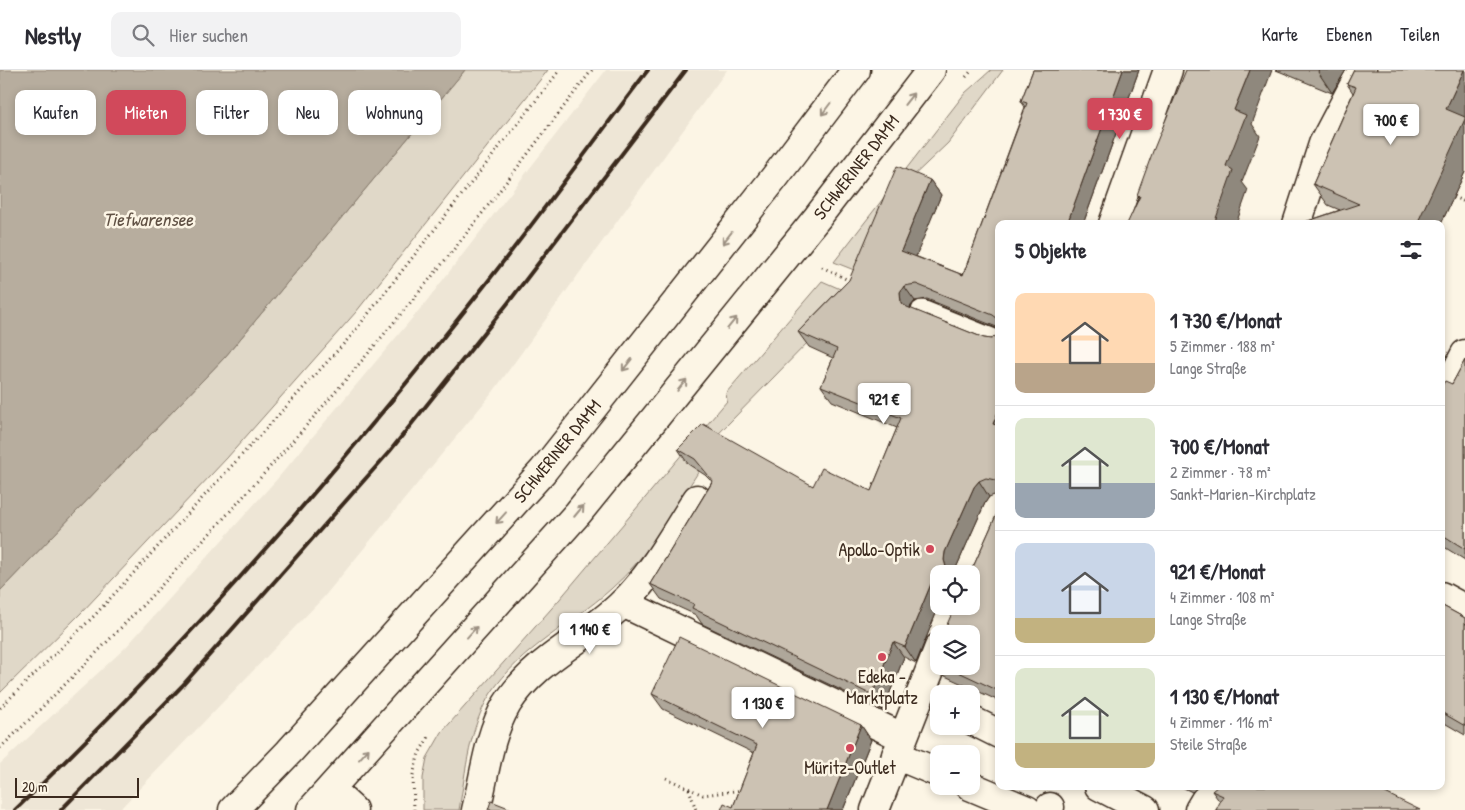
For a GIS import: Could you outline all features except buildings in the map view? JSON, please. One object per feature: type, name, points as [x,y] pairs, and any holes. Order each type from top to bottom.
[{"type":"main road","name":"SCHWERINER DAMM","points":[[233,810],[289,752],[543,472],[856,70]]},
{"type":"main road","name":"SCHWERINER DAMM","points":[[311,810],[331,790],[578,513],[817,218],[932,70]]},
{"type":"main road","points":[[1120,220],[1168,70]]},
{"type":"main road","points":[[1298,220],[1323,144],[1362,70]]},
{"type":"main road","points":[[1445,384],[1465,354]]},
{"type":"main road","points":[[476,810],[494,730],[507,704],[529,674],[623,603],[649,575],[696,499]]},
{"type":"main road","points":[[1445,598],[1465,609]]},
{"type":"main road","points":[[623,603],[899,746],[930,767]]},
{"type":"main road","points":[[875,810],[899,746],[930,675]]},
{"type":"main road","points":[[980,789],[1042,809]]},
{"type":"main road","points":[[331,790],[354,810]]},
{"type":"main road","points":[[1107,790],[1145,810]]},
{"type":"main road","points":[[1199,810],[1205,800],[1225,794]]},
{"type":"lane","points":[[922,311],[995,340]]},
{"type":"path","points":[[0,708],[96,615],[350,337],[560,70]]},
{"type":"path","points":[[0,748],[70,681],[217,527],[406,309],[592,70]]},
{"type":"path","points":[[1453,197],[1465,202]]},
{"type":"path","points":[[821,266],[832,274],[859,285]]},
{"type":"path","points":[[666,778],[703,795],[744,790]]},
{"type":"path","points":[[688,788],[696,810]]},
{"type":"shaded area","points":[[465,70],[548,70],[356,312],[227,458],[81,613],[0,693],[0,591],[225,357],[411,135],[441,135],[441,99]]},
{"type":"shaded area","points":[[606,70],[727,70],[493,392],[323,598],[119,810],[0,810],[0,764],[126,647],[278,478],[425,303]]},
{"type":"shaded area","points":[[991,70],[1003,70],[948,143],[907,182],[902,289],[834,262],[965,93]]},
{"type":"shaded area","points":[[822,281],[854,295],[689,464],[699,471],[637,563],[596,602],[531,650],[503,677],[484,706],[473,735],[459,810],[423,810],[423,778],[427,758],[442,732],[559,600],[727,401],[726,393]]},
{"type":"water","name":"Tiefwarensee","points":[[0,70],[465,70],[441,99],[441,90],[348,90],[348,135],[411,135],[225,357],[0,591]]},
{"type":"railway","points":[[15,810],[140,686],[259,556],[317,489],[485,285],[648,70]]},
{"type":"railway","points":[[61,810],[182,686],[390,451],[508,303],[686,70]]},
{"type":"place","name":"Apollo-Optik","points":[[930,549]]},
{"type":"place","name":"Edeka - Marktplatz","points":[[882,657]]},
{"type":"place","name":"Müritz-Outlet","points":[[850,748]]}]
